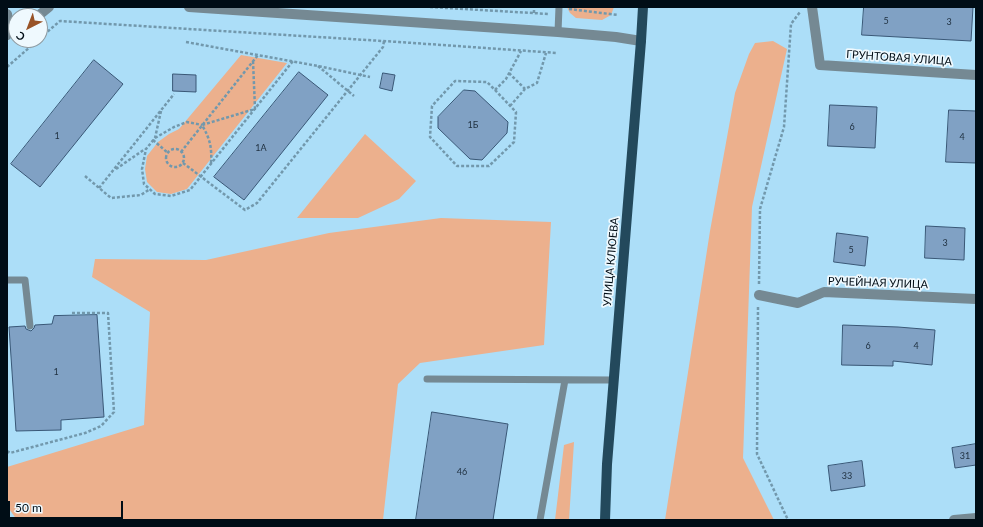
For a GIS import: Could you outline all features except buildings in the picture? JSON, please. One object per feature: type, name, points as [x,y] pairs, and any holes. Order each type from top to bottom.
[{"type":"main road","name":"УЛИЦА КЛЮЕВА","points":[[605,520],[607,464],[643,7]]},
{"type":"street","points":[[189,7],[243,9],[558,32],[616,37],[641,41]]},
{"type":"street","name":"ГРУНТОВАЯ УЛИЦА","points":[[812,7],[820,65],[976,75]]},
{"type":"street","points":[[7,14],[9,25],[7,35]]},
{"type":"street","name":"РУЧЕЙНАЯ УЛИЦА","points":[[759,295],[798,303],[824,292],[976,299]]},
{"type":"street","points":[[954,520],[976,518]]},
{"type":"lane","points":[[558,32],[559,11]]},
{"type":"lane","points":[[7,280],[25,280],[30,326]]},
{"type":"lane","points":[[427,379],[614,380]]},
{"type":"lane","points":[[540,520],[565,380]]},
{"type":"path","points":[[430,7],[534,13],[569,9],[618,14]]},
{"type":"path","points":[[534,7],[534,13]]},
{"type":"path","points":[[788,520],[757,454],[760,209],[784,127],[791,24],[804,7]]},
{"type":"path","points":[[48,31],[60,21],[557,53]]},
{"type":"path","points":[[183,163],[245,210],[257,203],[383,47],[384,41]]},
{"type":"path","points":[[186,42],[293,61],[370,77]]},
{"type":"path","points":[[7,67],[29,48]]},
{"type":"path","points":[[495,90],[506,79],[521,51]]},
{"type":"path","points":[[510,106],[525,88],[537,83],[546,52]]},
{"type":"path","points":[[181,152],[258,55]]},
{"type":"path","points":[[253,61],[255,109]]},
{"type":"path","points":[[146,149],[142,169],[144,184],[155,194],[171,196],[190,190],[293,61]]},
{"type":"path","points":[[318,66],[354,96]]},
{"type":"path","points":[[509,73],[525,88]]},
{"type":"path","points":[[455,81],[487,82],[495,90],[516,112],[514,142],[489,166],[457,166],[430,137],[432,106],[455,81]]},
{"type":"path","points":[[99,188],[174,94]]},
{"type":"path","points":[[113,171],[146,149],[154,139],[174,127],[188,122],[202,125],[255,109]]},
{"type":"path","points":[[154,139],[161,111]]},
{"type":"path","points":[[202,125],[208,135],[211,145],[211,164]]},
{"type":"path","points":[[154,139],[168,153]]},
{"type":"path","points":[[174,150],[181,152],[184,156],[183,163],[177,167],[170,166],[167,160],[168,153],[174,150]]},
{"type":"path","points":[[85,176],[111,198],[140,195],[150,189]]},
{"type":"path","points":[[7,451],[10,453],[85,433],[101,426],[114,412],[108,313],[71,313]]},
{"type":"shaded area","points":[[567,7],[614,7],[611,15],[602,20],[576,18],[570,13]]},
{"type":"shaded area","points":[[773,41],[787,49],[752,207],[743,458],[774,520],[665,520],[710,231],[735,93],[749,54],[755,43]]},
{"type":"shaded area","points":[[241,55],[287,63],[187,189],[171,194],[157,192],[147,182],[145,169],[147,156],[158,142],[179,129]]},
{"type":"shaded area","points":[[365,134],[416,181],[399,199],[358,218],[297,218]]},
{"type":"shaded area","points":[[441,218],[551,222],[544,345],[420,363],[398,384],[383,520],[17,520],[7,506],[7,467],[144,425],[150,312],[92,277],[95,259],[206,260],[329,233]]},
{"type":"shaded area","points":[[574,442],[569,520],[555,520],[564,445]]}]
